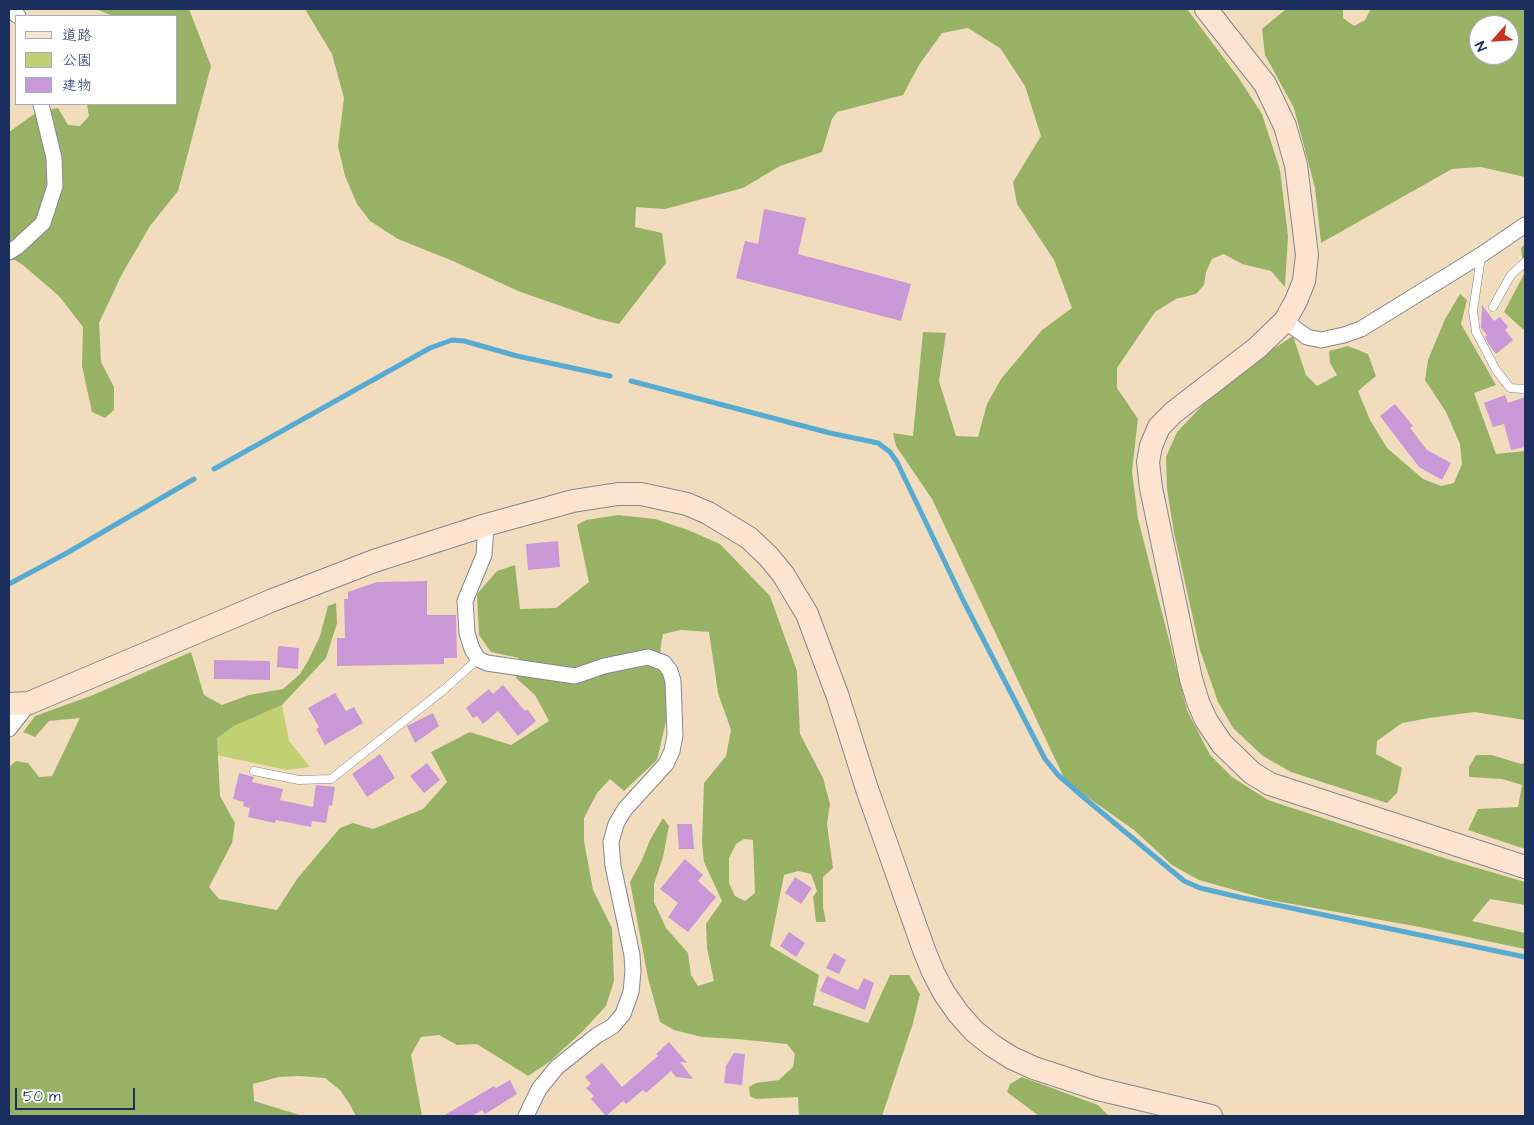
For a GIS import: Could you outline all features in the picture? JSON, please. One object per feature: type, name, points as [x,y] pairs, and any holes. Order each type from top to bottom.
[{"type":"street","points":[[1206,9],[1265,84],[1285,126],[1296,164],[1307,254],[1304,281],[1285,321],[1257,348],[1174,412],[1159,427],[1151,446],[1148,462],[1151,488],[1191,678],[1198,702],[1206,720],[1222,744],[1252,773],[1270,784],[1525,867]]},
{"type":"street","points":[[9,252],[43,223],[55,186],[54,158],[41,105]]},
{"type":"street","points":[[1285,321],[1296,331],[1307,337],[1321,340],[1361,329],[1481,255],[1525,225]]},
{"type":"street","points":[[9,729],[19,703],[374,561],[486,525],[590,498],[618,494],[641,494],[687,504],[749,538],[783,574],[807,614],[838,697],[867,790],[927,957],[944,993],[958,1013],[974,1031],[993,1046],[1012,1058],[1034,1068],[1098,1089],[1211,1116]]},
{"type":"street","points":[[486,525],[484,555],[465,601],[467,633],[472,649],[478,659],[487,663],[575,676],[604,666],[648,657],[664,663],[670,671],[673,681],[675,735],[672,751],[666,764],[625,809],[616,824],[611,842],[613,866],[632,955],[631,992],[623,1014],[613,1026],[596,1036],[557,1067],[539,1089],[526,1116]]},
{"type":"lane","points":[[1481,255],[1474,310],[1476,332],[1496,370],[1510,388],[1524,390],[1525,388]]},
{"type":"lane","points":[[1493,306],[1511,276],[1525,262]]},
{"type":"lane","points":[[254,771],[299,780],[331,779],[446,688],[478,659]]},
{"type":"green space","points":[[96,9],[189,9],[211,66],[178,191],[150,226],[122,274],[99,323],[101,362],[114,387],[114,410],[105,418],[92,412],[82,366],[83,327],[59,296],[24,266],[15,260],[9,260],[9,132],[37,112],[58,108],[68,125],[80,126],[89,116],[87,105],[178,105],[178,15],[111,15]]},
{"type":"green space","points":[[305,9],[1187,9],[1238,77],[1262,114],[1280,170],[1288,236],[1285,287],[1271,271],[1242,264],[1224,254],[1212,259],[1206,272],[1204,285],[1196,294],[1176,299],[1155,312],[1117,368],[1117,388],[1138,419],[1132,471],[1138,519],[1187,710],[1210,755],[1232,777],[1268,800],[1447,859],[1525,882],[1525,905],[1490,899],[1472,921],[1525,933],[1525,949],[1420,927],[1270,900],[1199,880],[1172,865],[1134,830],[1066,782],[932,499],[896,446],[893,433],[913,436],[923,332],[946,333],[939,381],[956,436],[978,437],[987,404],[1001,379],[1042,330],[1072,308],[1054,260],[1017,204],[1013,182],[1041,136],[1025,86],[1000,48],[968,28],[942,33],[919,65],[903,95],[837,112],[832,119],[822,152],[780,166],[743,188],[665,209],[636,207],[635,227],[662,233],[666,263],[619,324],[598,319],[518,291],[453,261],[398,239],[370,221],[357,204],[345,176],[338,146],[344,98],[332,54]]},
{"type":"green space","points":[[1286,9],[1343,9],[1343,18],[1354,26],[1365,20],[1371,9],[1525,9],[1525,177],[1481,167],[1452,169],[1321,243],[1315,188],[1294,108],[1265,55],[1262,29]]},
{"type":"green space","points":[[1525,244],[1525,331],[1504,312],[1524,274],[1521,248]]},
{"type":"green space","points":[[1460,294],[1467,300],[1461,324],[1496,385],[1474,393],[1496,454],[1525,451],[1525,720],[1474,712],[1402,723],[1377,741],[1376,754],[1402,768],[1397,793],[1387,803],[1291,772],[1263,756],[1233,728],[1218,702],[1200,650],[1174,533],[1167,489],[1166,457],[1177,432],[1217,390],[1250,364],[1293,336],[1306,375],[1317,386],[1337,375],[1330,363],[1329,351],[1348,346],[1368,354],[1376,376],[1358,391],[1370,420],[1387,448],[1423,479],[1441,486],[1454,483],[1462,464],[1460,444],[1446,412],[1425,380],[1428,360],[1445,319]]},
{"type":"green space","points":[[618,515],[655,519],[688,530],[720,544],[770,596],[797,671],[800,734],[823,778],[830,804],[827,824],[833,868],[823,877],[823,907],[826,922],[816,922],[813,897],[817,891],[811,874],[798,871],[784,875],[770,946],[819,975],[813,1005],[868,1023],[890,975],[909,975],[920,994],[913,1023],[882,1116],[799,1116],[798,1097],[756,1099],[750,1096],[749,1087],[756,1083],[779,1080],[793,1067],[795,1054],[787,1044],[702,1037],[674,1030],[660,1022],[648,978],[630,882],[663,818],[669,826],[663,857],[654,884],[654,902],[666,928],[688,953],[691,975],[698,986],[714,981],[707,948],[706,924],[722,901],[704,862],[702,843],[704,783],[726,756],[731,730],[718,693],[709,632],[681,630],[663,634],[661,644],[659,667],[666,679],[667,717],[657,760],[624,791],[610,779],[597,793],[584,818],[584,841],[593,890],[612,928],[614,981],[606,1006],[582,1032],[549,1062],[528,1076],[477,1044],[457,1045],[439,1035],[421,1037],[411,1055],[422,1116],[356,1116],[340,1090],[325,1078],[299,1076],[279,1077],[253,1084],[254,1101],[303,1116],[9,1116],[9,767],[16,761],[28,763],[39,777],[52,776],[80,718],[49,721],[35,737],[23,732],[35,716],[93,695],[191,652],[204,695],[222,705],[249,695],[283,689],[300,674],[320,636],[328,606],[336,603],[337,623],[326,658],[282,705],[234,726],[217,738],[220,796],[235,823],[232,843],[209,887],[219,899],[277,910],[297,879],[340,828],[353,823],[373,829],[423,809],[447,782],[431,752],[470,732],[511,745],[549,721],[535,695],[516,678],[519,658],[491,652],[479,635],[477,594],[497,571],[515,565],[520,609],[556,608],[589,582],[577,525],[586,520]],"holes":[[[744,839],[753,840],[755,893],[745,901],[735,896],[729,883],[729,858],[736,844]]]},
{"type":"green space","points":[[282,705],[289,741],[310,767],[286,770],[217,755],[217,738],[234,726]]},
{"type":"green space","points":[[1476,755],[1492,755],[1521,764],[1525,763],[1525,849],[1468,830],[1478,809],[1518,807],[1522,785],[1502,779],[1469,777],[1469,767]]},
{"type":"green space","points":[[1022,1077],[1098,1105],[1109,1116],[1039,1116],[1007,1092],[1010,1084]]},
{"type":"building","points":[[764,209],[806,218],[798,254],[911,284],[901,321],[736,278],[745,241],[758,244]]},
{"type":"building","points":[[1482,305],[1494,321],[1500,317],[1508,327],[1505,330],[1513,340],[1496,354],[1485,337],[1487,335],[1481,328]]},
{"type":"building","points":[[1505,395],[1508,403],[1525,397],[1525,447],[1511,450],[1504,424],[1493,427],[1484,403]]},
{"type":"building","points":[[1395,404],[1413,426],[1410,428],[1427,450],[1451,463],[1442,480],[1419,467],[1380,416]]},
{"type":"building","points":[[558,541],[560,567],[528,570],[526,544]]},
{"type":"building","points":[[427,581],[427,615],[456,615],[457,658],[444,658],[444,664],[337,666],[337,638],[345,638],[344,599],[348,599],[348,592],[377,582]]},
{"type":"building","points":[[278,646],[299,648],[298,669],[277,667]]},
{"type":"building","points":[[214,660],[270,661],[270,680],[214,679]]},
{"type":"building","points":[[503,685],[536,721],[518,736],[498,711],[483,724],[477,716],[473,718],[466,708],[489,689],[493,694]]},
{"type":"building","points":[[335,693],[346,711],[354,707],[363,723],[325,745],[316,729],[319,727],[308,708]]},
{"type":"building","points":[[433,713],[439,726],[415,743],[407,726]]},
{"type":"building","points":[[380,754],[395,778],[367,797],[352,774]]},
{"type":"building","points":[[427,763],[440,780],[424,793],[410,776]]},
{"type":"building","points":[[239,773],[254,777],[252,782],[283,789],[280,800],[313,807],[316,785],[335,787],[332,806],[329,805],[326,823],[312,821],[311,827],[276,820],[275,823],[248,817],[250,808],[243,806],[244,802],[233,799]]},
{"type":"building","points":[[677,824],[692,824],[694,849],[679,849]]},
{"type":"building","points":[[685,859],[703,875],[698,881],[716,897],[688,932],[668,917],[678,903],[660,889]]},
{"type":"building","points":[[795,877],[812,888],[801,904],[785,893]]},
{"type":"building","points":[[789,932],[805,943],[796,957],[780,946]]},
{"type":"building","points":[[834,953],[846,960],[839,974],[826,968]]},
{"type":"building","points":[[827,976],[858,990],[864,978],[874,983],[865,1010],[820,991]]},
{"type":"building","points":[[669,1042],[687,1063],[680,1062],[693,1079],[676,1077],[671,1071],[646,1093],[643,1090],[626,1104],[623,1101],[606,1116],[591,1099],[594,1096],[586,1088],[591,1084],[585,1077],[602,1063],[622,1087],[658,1056],[656,1054]]},
{"type":"building","points":[[734,1053],[745,1054],[742,1085],[724,1083],[726,1066]]},
{"type":"building","points":[[510,1080],[517,1094],[485,1114],[482,1110],[472,1116],[443,1116],[494,1086],[496,1088]]},
{"type":"waterway","points":[[214,469],[430,348],[452,340],[464,341],[517,356],[610,376]]},
{"type":"waterway","points":[[631,381],[830,433],[878,443],[890,452],[897,462],[963,600],[1045,759],[1058,775],[1184,881],[1200,888],[1243,898],[1525,957]]},
{"type":"waterway","points":[[9,584],[65,554],[194,479]]}]
